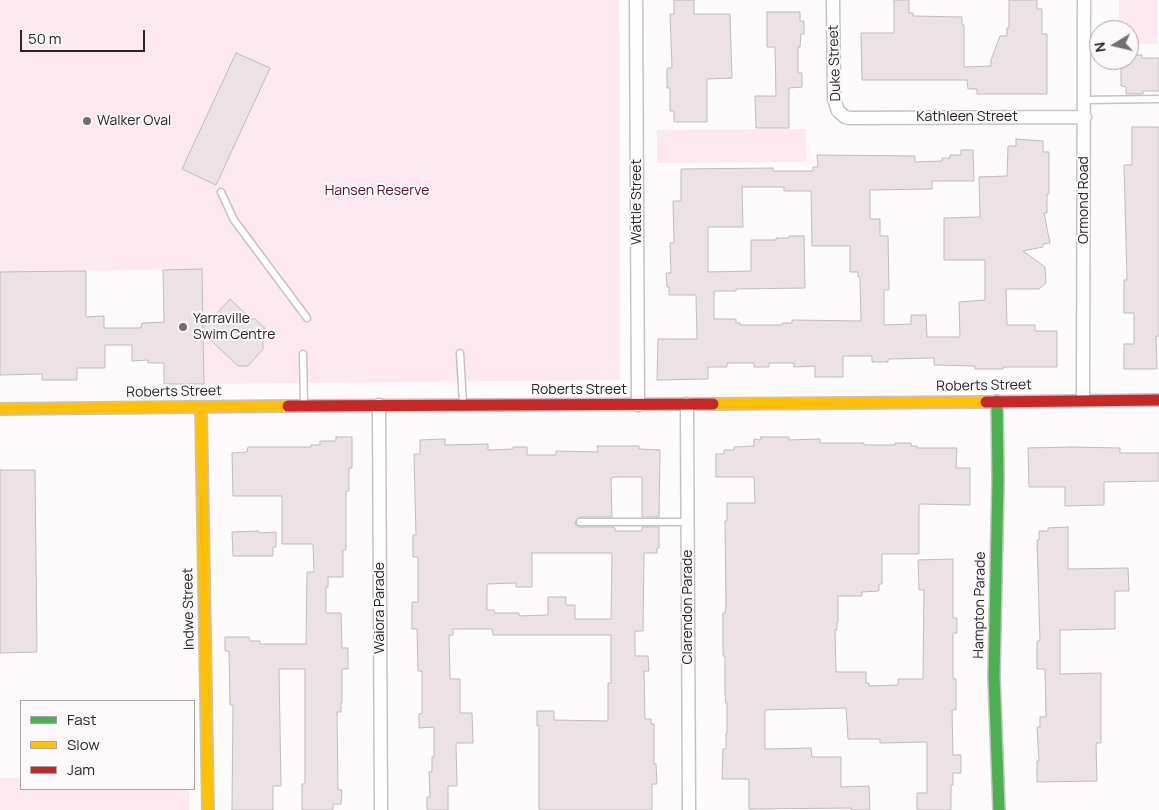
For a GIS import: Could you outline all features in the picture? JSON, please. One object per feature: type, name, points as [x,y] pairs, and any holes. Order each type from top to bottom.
[{"type":"street","name":"Wattle Street","points":[[636,0],[638,405]]},
{"type":"street","name":"Duke Street","points":[[833,0],[834,99],[838,111],[850,118]]},
{"type":"street","name":"Ormond Road","points":[[1083,400],[1084,0]]},
{"type":"street","name":"Kathleen Street","points":[[850,118],[1085,117]]},
{"type":"street","name":"Roberts Street","points":[[0,409],[1159,400]]},
{"type":"street","name":"Hampton Parade","points":[[997,401],[998,480],[994,676],[999,810]]},
{"type":"street","name":"Clarendon Parade","points":[[687,404],[688,810]]},
{"type":"street","name":"Waiora Parade","points":[[379,405],[381,810]]},
{"type":"street","name":"Indwe Street","points":[[201,406],[208,810]]},
{"type":"lane","points":[[1084,100],[1159,99]]},
{"type":"lane","points":[[221,192],[234,220],[307,318]]},
{"type":"lane","points":[[460,353],[463,405]]},
{"type":"lane","points":[[303,354],[304,406]]},
{"type":"lane","points":[[580,522],[687,522]]},
{"type":"green space","name":"Hansen Reserve","points":[[0,0],[619,0],[620,380],[204,384],[202,269],[0,272]]},
{"type":"green space","points":[[1119,0],[1157,0],[1157,44],[1139,44],[1139,20],[1119,20]]},
{"type":"green space","points":[[806,129],[807,162],[657,163],[657,130]]},
{"type":"green space","points":[[0,778],[20,778],[20,790],[189,790],[189,810],[0,810]]},
{"type":"building","points":[[674,0],[694,0],[694,14],[730,14],[732,78],[707,79],[707,122],[674,122],[674,111],[670,111],[670,88],[667,88],[667,68],[672,68],[670,14],[674,14]]},
{"type":"building","points":[[894,0],[909,0],[909,13],[913,13],[913,16],[962,17],[962,25],[964,25],[964,67],[991,66],[991,60],[1000,36],[1007,36],[1007,28],[1009,28],[1009,0],[1037,0],[1037,9],[1042,9],[1042,34],[1047,34],[1047,94],[977,94],[977,89],[968,89],[967,80],[862,80],[861,33],[894,33]]},
{"type":"building","points":[[767,12],[800,12],[800,21],[804,21],[804,34],[801,34],[800,47],[798,47],[798,73],[802,73],[802,87],[789,88],[789,128],[756,128],[755,96],[776,96],[775,47],[767,47]]},
{"type":"building","points":[[236,53],[270,68],[216,185],[182,169]]},
{"type":"building","points":[[1139,55],[1142,55],[1142,58],[1159,58],[1159,91],[1143,91],[1143,94],[1126,94],[1126,87],[1121,86],[1121,70],[1139,70]]},
{"type":"building","points":[[1132,127],[1159,127],[1159,336],[1156,336],[1157,369],[1124,369],[1124,344],[1134,344],[1134,313],[1124,313],[1124,280],[1127,280],[1124,165],[1132,165]]},
{"type":"building","points":[[1016,139],[1043,141],[1043,152],[1049,152],[1049,194],[1047,194],[1047,213],[1044,213],[1050,243],[1043,244],[1043,247],[1023,251],[1045,267],[1046,283],[1039,289],[1006,289],[1007,325],[1035,325],[1035,331],[1057,331],[1057,367],[975,369],[975,366],[934,365],[934,358],[888,359],[888,362],[872,362],[872,356],[843,356],[843,377],[815,377],[815,366],[794,367],[794,363],[769,363],[769,367],[754,367],[754,363],[727,363],[727,367],[708,367],[708,379],[657,380],[658,339],[697,339],[696,295],[669,295],[669,287],[667,287],[666,273],[671,273],[670,243],[674,243],[673,201],[681,201],[681,169],[773,168],[773,171],[813,171],[813,167],[818,167],[817,155],[915,156],[915,162],[942,161],[942,158],[950,158],[950,155],[961,155],[961,150],[973,150],[974,181],[932,181],[932,189],[870,190],[870,219],[880,219],[880,236],[888,236],[889,290],[884,290],[884,325],[911,324],[911,315],[926,315],[927,337],[960,337],[959,302],[985,300],[985,260],[944,260],[944,218],[980,217],[979,177],[1007,176],[1008,146],[1016,146]],"holes":[[[742,187],[784,187],[784,191],[811,191],[812,246],[850,246],[850,272],[858,272],[858,277],[860,277],[861,321],[792,320],[792,323],[782,323],[782,325],[740,325],[740,323],[736,323],[736,319],[714,319],[714,291],[805,288],[804,236],[789,236],[789,238],[776,238],[776,240],[751,240],[751,271],[708,272],[708,227],[743,227]]]},
{"type":"building","points":[[202,269],[203,328],[230,299],[252,320],[254,318],[270,333],[263,340],[263,349],[248,366],[238,366],[203,333],[204,384],[164,384],[164,363],[148,363],[148,360],[132,361],[132,345],[105,345],[105,368],[77,368],[77,380],[42,380],[42,374],[0,375],[0,272],[86,271],[86,317],[104,316],[104,328],[141,328],[142,323],[164,322],[163,270]]},
{"type":"building","points":[[336,437],[352,437],[352,468],[349,468],[349,491],[346,491],[346,550],[343,550],[343,577],[328,577],[328,587],[326,587],[326,613],[341,613],[342,648],[348,648],[348,669],[342,669],[341,712],[337,712],[338,790],[342,790],[341,804],[333,804],[333,810],[302,810],[302,784],[305,784],[305,669],[279,669],[281,786],[273,786],[273,810],[232,810],[233,705],[230,705],[229,651],[225,651],[225,637],[249,637],[250,641],[260,641],[260,644],[306,644],[307,572],[314,572],[313,544],[282,544],[282,496],[233,496],[232,453],[247,452],[248,447],[311,447],[311,445],[320,445],[320,441],[336,441]]},
{"type":"building","points":[[761,437],[789,437],[789,440],[820,439],[820,443],[895,445],[895,443],[911,443],[911,446],[917,446],[917,448],[957,448],[956,468],[970,468],[970,505],[919,504],[919,554],[882,554],[882,584],[879,584],[879,591],[862,592],[862,596],[838,596],[838,622],[837,630],[835,630],[836,672],[866,672],[866,683],[869,683],[869,686],[898,685],[898,679],[923,679],[924,590],[919,590],[918,560],[953,559],[953,618],[957,618],[957,633],[953,633],[953,679],[956,679],[956,710],[952,710],[953,755],[961,755],[961,773],[953,773],[951,810],[917,810],[917,793],[927,793],[927,742],[880,743],[880,739],[848,739],[846,708],[765,710],[765,749],[811,748],[812,757],[841,757],[841,787],[869,786],[870,810],[851,810],[851,808],[749,809],[749,779],[722,779],[723,749],[726,749],[727,733],[723,613],[725,613],[726,605],[725,521],[727,521],[727,503],[755,503],[754,477],[716,477],[716,454],[724,454],[724,450],[734,450],[734,447],[754,446],[754,439],[761,440]]},
{"type":"building","points":[[445,439],[445,445],[488,444],[488,450],[527,447],[527,455],[556,455],[556,451],[598,452],[597,446],[639,446],[639,449],[660,450],[659,517],[642,517],[642,477],[615,477],[611,478],[612,517],[580,517],[575,522],[580,527],[612,527],[615,528],[615,531],[642,531],[642,527],[659,527],[659,548],[657,548],[657,553],[644,553],[643,631],[635,631],[635,656],[648,656],[649,671],[644,671],[645,719],[651,719],[651,724],[654,724],[654,764],[656,764],[657,784],[652,784],[652,810],[539,810],[539,725],[537,726],[537,711],[554,711],[554,720],[608,721],[608,683],[611,683],[611,635],[493,635],[492,629],[453,629],[453,635],[449,635],[450,679],[460,679],[460,713],[472,713],[473,743],[456,743],[457,786],[448,786],[448,810],[427,810],[427,797],[430,797],[429,772],[432,772],[432,757],[434,757],[434,727],[419,728],[419,714],[422,713],[422,671],[418,671],[417,629],[412,629],[412,602],[418,602],[418,557],[413,557],[413,535],[416,535],[414,454],[420,454],[420,440]],"holes":[[[532,553],[612,553],[611,619],[575,619],[575,605],[566,605],[566,597],[548,597],[548,615],[519,616],[519,613],[495,613],[494,610],[487,610],[487,584],[516,583],[516,587],[532,587]]]},
{"type":"building","points":[[1028,448],[1120,448],[1120,453],[1159,453],[1159,481],[1104,482],[1104,505],[1065,506],[1065,487],[1029,487]]},
{"type":"building","points":[[0,470],[35,470],[37,652],[0,653]]},
{"type":"building","points":[[1068,527],[1068,569],[1128,568],[1129,591],[1115,591],[1115,629],[1060,630],[1060,674],[1101,673],[1101,743],[1096,743],[1097,781],[1037,782],[1037,761],[1039,761],[1037,727],[1040,727],[1040,717],[1046,717],[1045,669],[1037,669],[1037,641],[1040,641],[1037,540],[1039,540],[1039,531],[1048,531],[1048,528]]},
{"type":"building","points":[[258,531],[259,533],[276,532],[276,547],[273,547],[273,556],[233,556],[232,532]]},
{"type":"traffic: fast","points":[[997,401],[998,480],[994,676],[999,810]]},
{"type":"traffic: slow","points":[[713,404],[986,402]]},
{"type":"traffic: slow","points":[[0,409],[288,406]]},
{"type":"traffic: slow","points":[[201,407],[208,810]]},
{"type":"traffic: jam","points":[[986,402],[1159,400]]},
{"type":"traffic: jam","points":[[288,406],[713,404]]},
{"type":"place","name":"Walker Oval","points":[[87,121]]},
{"type":"place","name":"Yarraville Swim Centre","points":[[183,327]]}]
